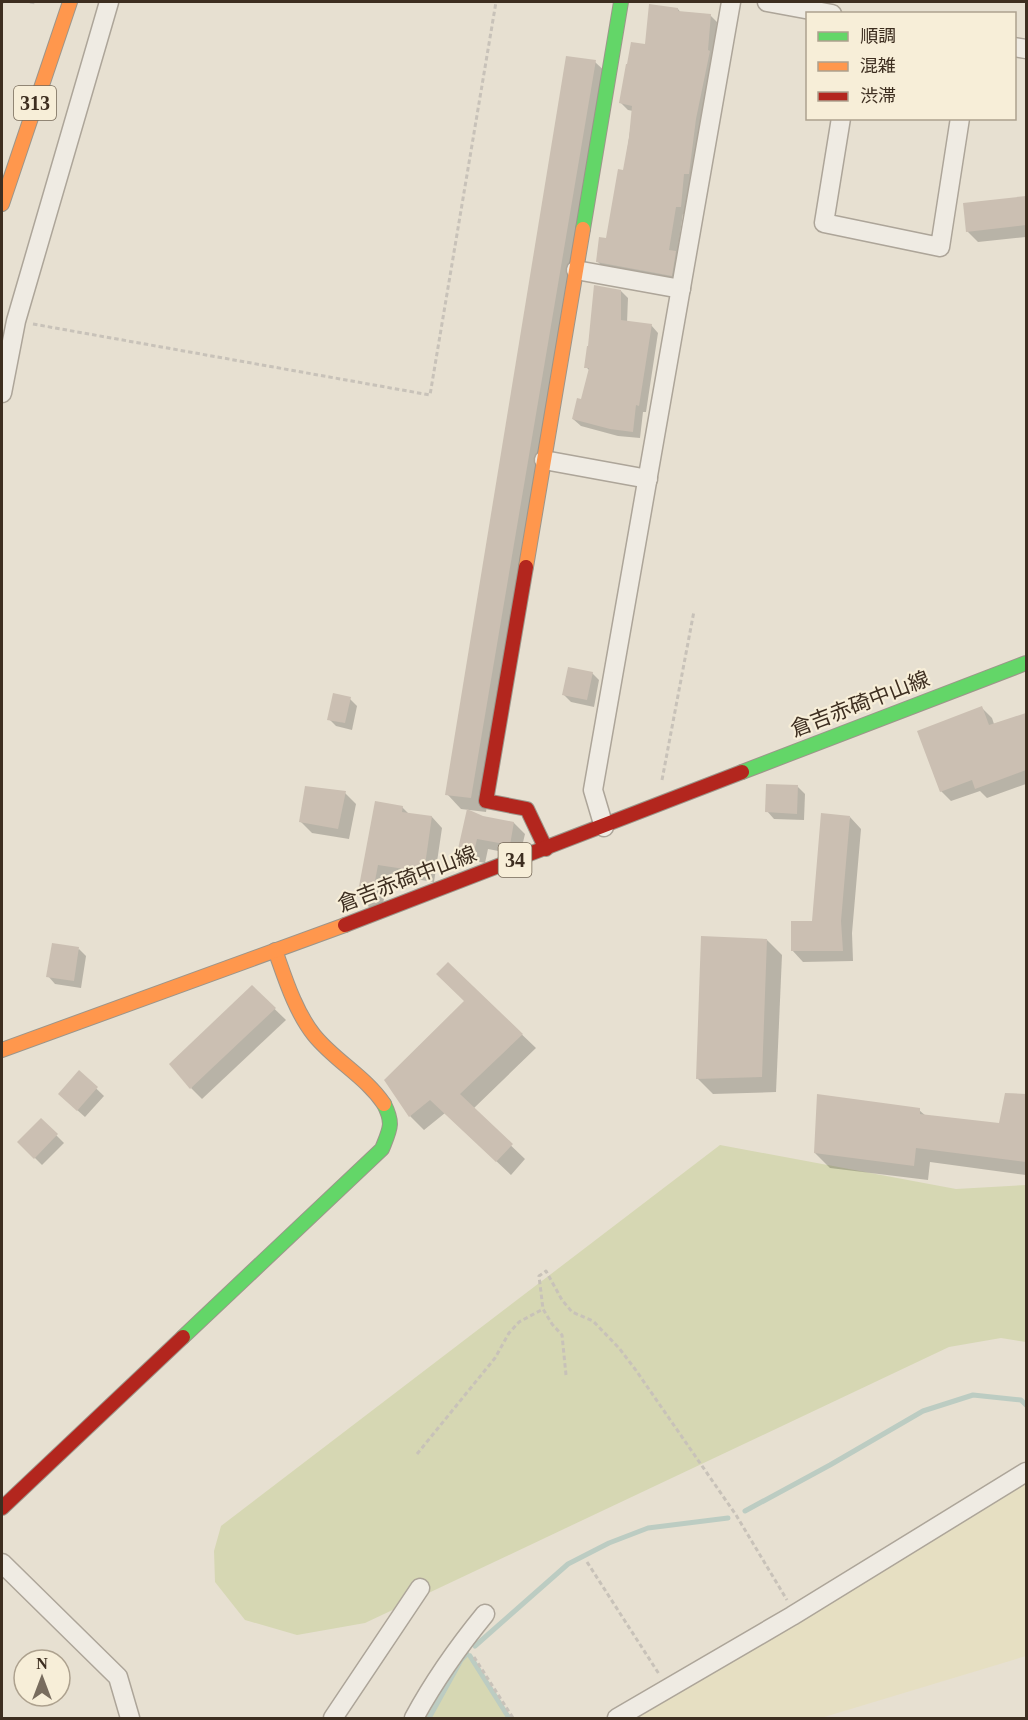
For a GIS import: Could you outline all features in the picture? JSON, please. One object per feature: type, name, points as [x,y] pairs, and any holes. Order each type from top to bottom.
[{"type":"main road","name":"313","points":[[2,204],[70,2]]},
{"type":"main road","points":[[546,849],[526,809],[486,801],[621,2]]},
{"type":"main road","name":"倉吉赤碕中山線","points":[[2,1050],[546,849],[1026,663]]},
{"type":"main road","points":[[2,1508],[382,1149],[391,1128],[388,1111],[380,1098],[314,1034],[289,988],[275,950]]},
{"type":"street","points":[[2,393],[16,321],[109,2]]},
{"type":"street","points":[[604,826],[592,790],[731,2]]},
{"type":"street","points":[[767,2],[821,12]]},
{"type":"street","points":[[841,120],[824,223],[940,247],[960,120]]},
{"type":"street","points":[[576,270],[681,289]]},
{"type":"street","points":[[543,460],[648,479]]},
{"type":"street","points":[[617,1719],[796,1614],[1026,1472]]},
{"type":"street","points":[[2,1563],[118,1677],[130,1719]]},
{"type":"street","points":[[333,1719],[420,1588]]},
{"type":"street","points":[[414,1719],[427,1694],[463,1640],[485,1614]]},
{"type":"path","points":[[30,2],[36,3]]},
{"type":"path","points":[[16,321],[430,395],[496,2]]},
{"type":"path","points":[[669,802],[662,782],[694,611]]},
{"type":"path","points":[[566,1376],[562,1335],[543,1309],[539,1276],[546,1272],[562,1300],[572,1311],[593,1322],[619,1348],[635,1369],[736,1515],[796,1614]]},
{"type":"path","points":[[417,1454],[495,1358],[509,1333],[519,1322],[543,1309]]},
{"type":"path","points":[[587,1562],[668,1688]]},
{"type":"path","points":[[463,1640],[513,1719]]},
{"type":"shaded area","points":[[1026,1482],[1026,1656],[821,1718],[634,1718]]},
{"type":"green space","points":[[720,1145],[956,1189],[1026,1185],[1026,1342],[1001,1338],[949,1347],[365,1623],[297,1635],[245,1620],[215,1582],[214,1551],[221,1526]]},
{"type":"green space","points":[[465,1647],[508,1718],[419,1718]]},
{"type":"building","points":[[649,4],[678,8],[678,11],[711,14],[708,50],[710,51],[696,119],[689,174],[684,174],[681,207],[676,207],[669,250],[676,251],[672,276],[596,262],[599,237],[606,238],[618,169],[623,170],[629,137],[632,106],[619,103],[626,64],[631,42],[645,44]]},
{"type":"building","points":[[566,56],[596,60],[471,798],[445,795]]},
{"type":"building","points":[[1026,196],[1026,225],[966,232],[963,203]]},
{"type":"building","points":[[594,285],[621,290],[621,320],[652,324],[633,432],[610,429],[572,419],[577,398],[581,399],[589,368],[584,368]]},
{"type":"building","points":[[568,667],[593,672],[587,700],[562,695]]},
{"type":"building","points":[[333,693],[351,697],[345,723],[327,720]]},
{"type":"building","points":[[982,706],[989,725],[1026,713],[1026,770],[975,789],[972,780],[940,792],[917,731]]},
{"type":"building","points":[[766,784],[798,785],[797,814],[765,812]]},
{"type":"building","points":[[305,786],[346,791],[338,829],[299,822]]},
{"type":"building","points":[[375,801],[403,806],[402,812],[432,816],[424,872],[378,865],[372,897],[367,899],[357,897]]},
{"type":"building","points":[[467,809],[483,816],[514,822],[510,845],[477,839],[474,852],[458,849]]},
{"type":"building","points":[[821,813],[850,816],[841,921],[843,951],[791,951],[791,921],[812,921]]},
{"type":"building","points":[[701,936],[767,939],[762,1077],[696,1079]]},
{"type":"building","points":[[52,943],[79,947],[74,981],[46,977]]},
{"type":"building","points":[[448,962],[523,1034],[460,1094],[513,1144],[496,1162],[430,1100],[409,1117],[384,1080],[464,1001],[436,974]]},
{"type":"building","points":[[252,985],[276,1008],[190,1089],[169,1064]]},
{"type":"building","points":[[79,1070],[98,1087],[77,1111],[58,1094]]},
{"type":"building","points":[[1005,1093],[1026,1094],[1026,1162],[916,1148],[914,1166],[814,1153],[817,1094],[920,1108],[920,1114],[999,1123]]},
{"type":"building","points":[[41,1118],[58,1134],[34,1159],[17,1142]]},
{"type":"waterway","points":[[745,1511],[923,1411],[973,1395],[1021,1400],[1026,1405]]},
{"type":"waterway","points":[[475,1646],[568,1564],[609,1543],[648,1528],[728,1518]]},
{"type":"waterway","points":[[429,1718],[461,1660],[467,1654]]},
{"type":"waterway","points":[[470,1656],[509,1718]]},
{"type":"traffic: fast","points":[[583,229],[621,2]]},
{"type":"traffic: fast","points":[[742,772],[1026,663]]},
{"type":"traffic: fast","points":[[183,1337],[382,1149],[390,1126],[384,1104]]},
{"type":"traffic: slow","points":[[2,204],[70,2]]},
{"type":"traffic: slow","points":[[526,567],[583,229]]},
{"type":"traffic: slow","points":[[2,1050],[345,925]]},
{"type":"traffic: slow","points":[[275,950],[291,994],[307,1026],[322,1044],[368,1085],[384,1104]]},
{"type":"traffic: jam","points":[[526,567],[486,801],[527,809],[546,849]]},
{"type":"traffic: jam","points":[[345,925],[742,772]]},
{"type":"traffic: jam","points":[[2,1508],[183,1337]]}]
